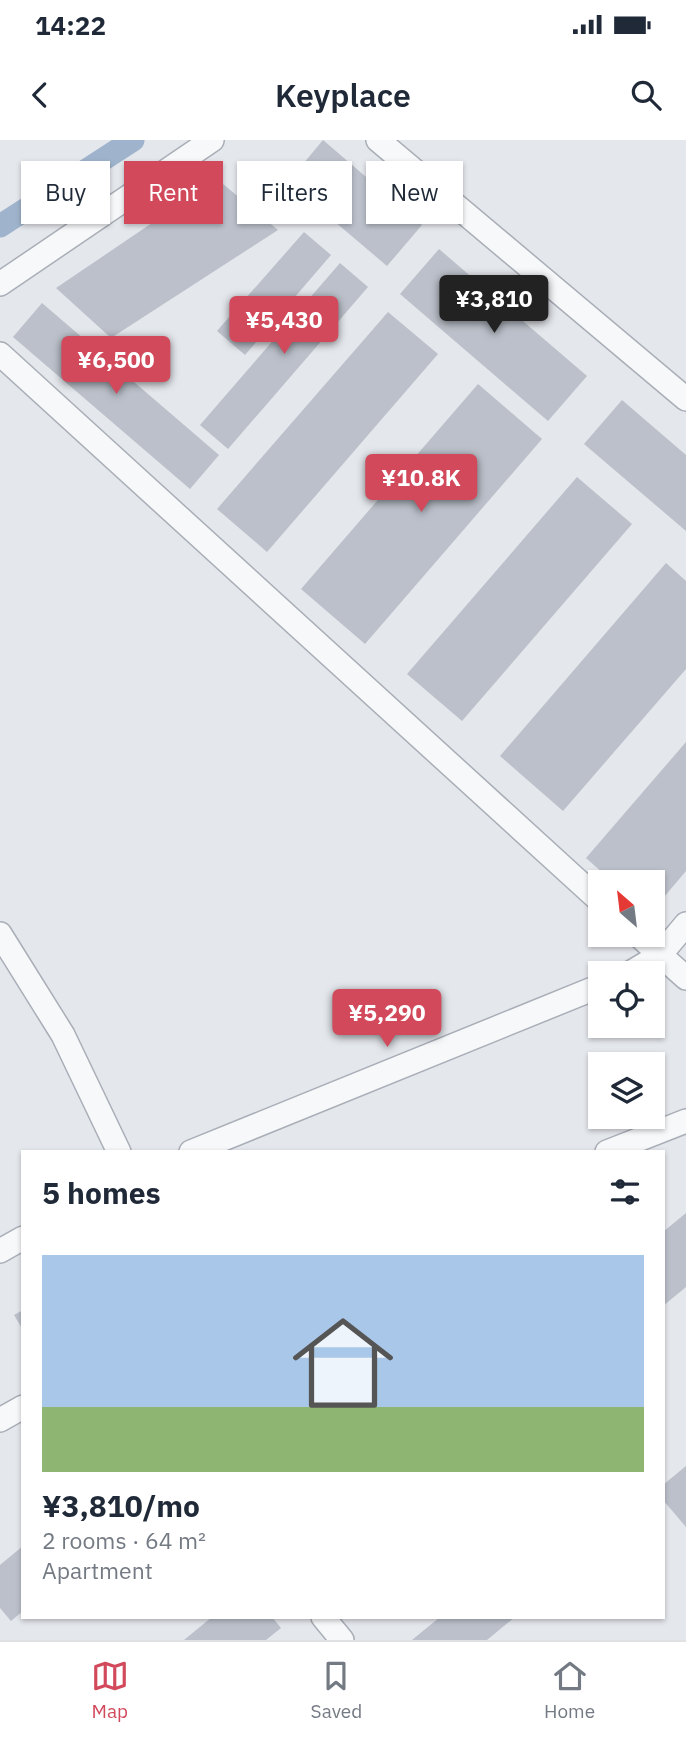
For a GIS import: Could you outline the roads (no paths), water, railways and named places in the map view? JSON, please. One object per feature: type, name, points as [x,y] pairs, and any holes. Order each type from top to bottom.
[{"type":"street","points":[[0,284],[212,140]]},
{"type":"street","points":[[378,140],[686,399]]},
{"type":"street","points":[[0,354],[588,890]]},
{"type":"street","points":[[651,961],[660,956],[686,924]]},
{"type":"street","points":[[0,934],[63,1035],[118,1150]]},
{"type":"street","points":[[651,947],[686,978]]},
{"type":"street","points":[[196,1150],[588,991]]},
{"type":"street","points":[[612,1150],[686,1121]]},
{"type":"street","points":[[0,1251],[21,1239]]},
{"type":"street","points":[[0,1420],[21,1408]]},
{"type":"street","points":[[325,1619],[342,1640]]},
{"type":"waterway","points":[[0,226],[133,140]]}]
